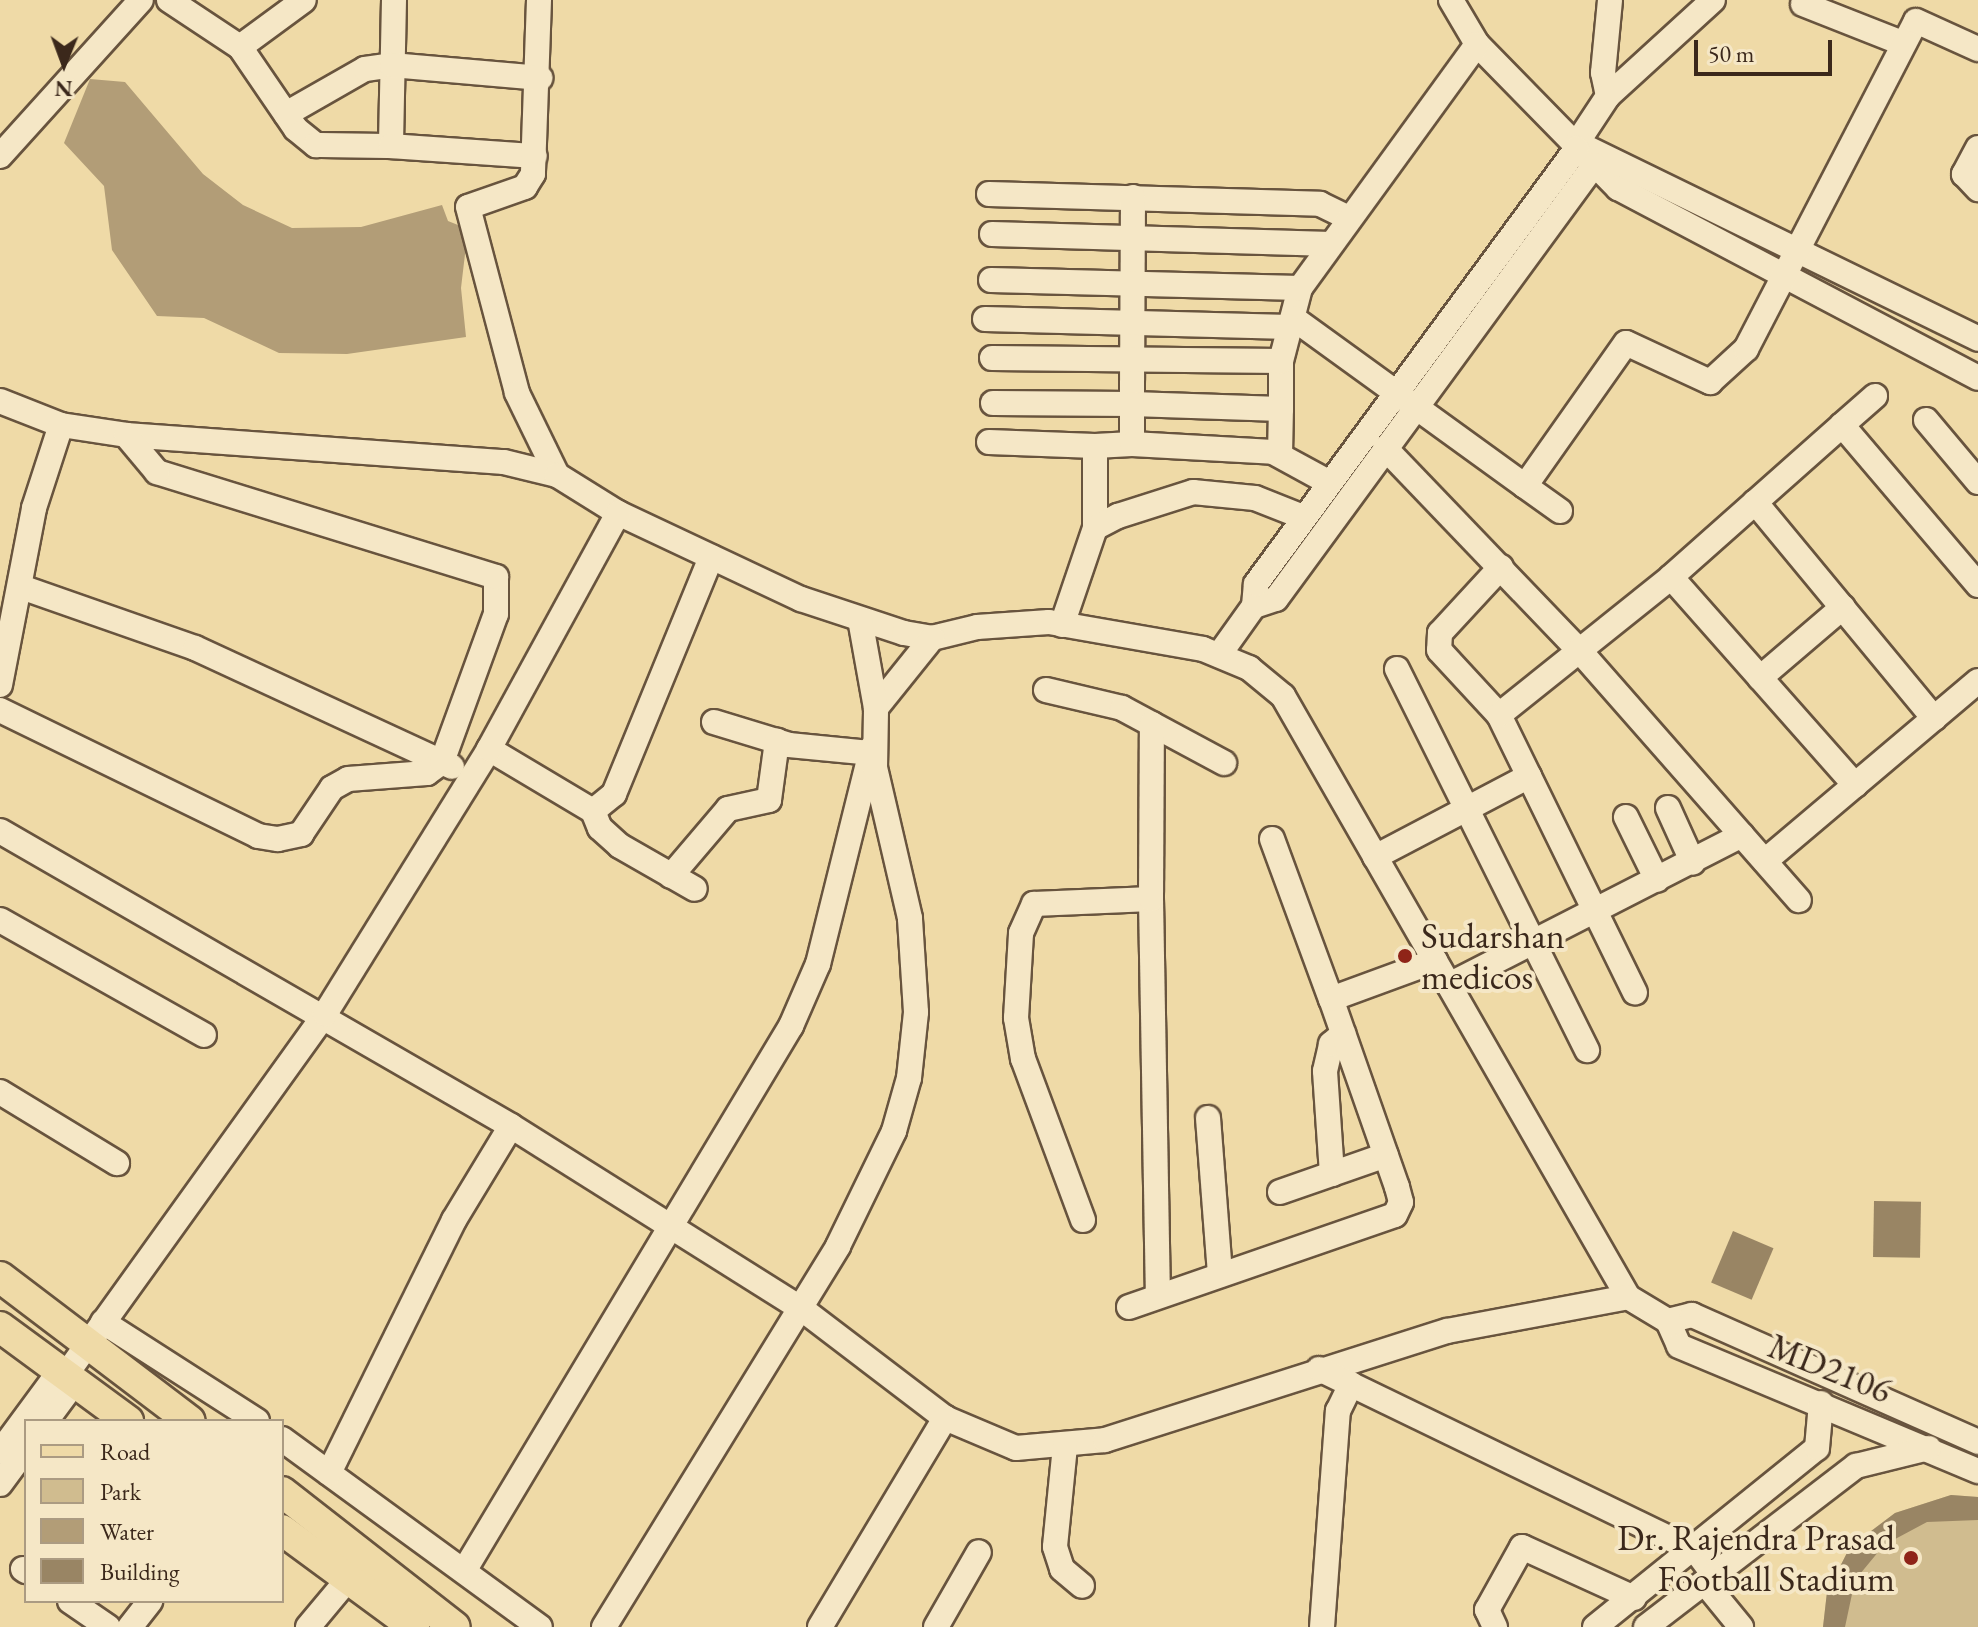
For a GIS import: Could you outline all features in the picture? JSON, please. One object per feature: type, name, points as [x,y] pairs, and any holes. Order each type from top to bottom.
[{"type":"main road","points":[[0,1277],[96,1332],[188,1419]]},
{"type":"main road","points":[[0,1327],[125,1419]]},
{"type":"main road","points":[[284,1494],[455,1627]]},
{"type":"main road","points":[[284,1531],[414,1627]]},
{"type":"street","points":[[0,156],[141,0]]},
{"type":"street","points":[[169,0],[240,47],[286,114],[316,145],[391,146],[535,156]]},
{"type":"street","points":[[240,47],[304,0]]},
{"type":"street","points":[[391,146],[394,0]]},
{"type":"street","points":[[539,0],[540,78],[535,156],[525,187],[468,207],[497,331],[517,393],[557,475]]},
{"type":"street","points":[[1451,0],[1477,44],[1618,188],[1978,378]]},
{"type":"street","points":[[1608,96],[1603,73],[1610,0]]},
{"type":"street","points":[[1254,606],[1276,599],[1413,410],[1579,149],[1608,96],[1713,0]]},
{"type":"street","points":[[1803,4],[1902,43]]},
{"type":"street","points":[[1525,486],[1626,343],[1713,381],[1746,349],[1916,21],[1927,22],[1978,49]]},
{"type":"street","points":[[1280,455],[1281,361],[1300,288],[1477,44]]},
{"type":"street","points":[[286,114],[365,69],[392,65],[540,78]]},
{"type":"street","points":[[1978,148],[1964,174],[1978,189]]},
{"type":"street","points":[[1579,149],[1799,250],[1978,339]]},
{"type":"street","points":[[1219,655],[1254,606],[1256,584],[1303,517],[1391,395],[1579,149]]},
{"type":"street","points":[[989,194],[1320,204],[1349,218]]},
{"type":"street","points":[[1132,444],[1133,197]]},
{"type":"street","points":[[992,234],[1331,244]]},
{"type":"street","points":[[991,280],[1300,288]]},
{"type":"street","points":[[985,319],[1291,322],[1560,511]]},
{"type":"street","points":[[992,358],[1281,361]]},
{"type":"street","points":[[1499,715],[1671,577],[1875,396]]},
{"type":"street","points":[[0,401],[61,425],[126,435],[504,462],[557,475],[618,513],[801,599],[860,619],[932,638],[977,627],[1062,625],[1219,655],[1249,668],[1283,696],[1628,1297],[1668,1321]]},
{"type":"street","points":[[993,403],[1281,409]]},
{"type":"street","points":[[1926,420],[1978,482]]},
{"type":"street","points":[[0,683],[34,508],[61,425]]},
{"type":"street","points":[[1842,425],[1978,585]]},
{"type":"street","points":[[0,710],[258,836],[278,839],[301,834],[332,788],[348,779],[427,773],[442,762],[496,614],[496,577],[157,472],[126,435]]},
{"type":"street","points":[[989,442],[1095,446],[1132,444],[1280,455],[1328,482]]},
{"type":"street","points":[[1062,625],[1095,528],[1095,446]]},
{"type":"street","points":[[1385,448],[1579,650],[1799,900]]},
{"type":"street","points":[[1095,528],[1193,492],[1255,498],[1303,517]]},
{"type":"street","points":[[1755,502],[1934,718]]},
{"type":"street","points":[[29,1419],[66,1377],[325,1014],[489,749],[618,513]]},
{"type":"street","points":[[593,811],[614,794],[711,557]]},
{"type":"street","points":[[1501,567],[1440,633],[1439,650],[1499,715],[1635,992]]},
{"type":"street","points":[[1671,577],[1855,785]]},
{"type":"street","points":[[21,587],[195,648],[473,776]]},
{"type":"street","points":[[1760,678],[1843,607]]},
{"type":"street","points":[[464,1571],[669,1224],[791,1026],[818,964],[872,747],[876,708],[860,619]]},
{"type":"street","points":[[876,708],[932,638]]},
{"type":"street","points":[[1397,669],[1530,944],[1587,1050]]},
{"type":"street","points":[[1765,861],[1978,681]]},
{"type":"street","points":[[1046,690],[1122,708],[1224,763]]},
{"type":"street","points":[[714,722],[777,741],[872,747]]},
{"type":"street","points":[[1152,724],[1151,899],[1158,1295]]},
{"type":"street","points":[[671,876],[728,809],[769,800],[777,741]]},
{"type":"street","points":[[604,1627],[802,1309],[894,1131],[909,1078],[916,1012],[910,918],[872,747]]},
{"type":"street","points":[[489,749],[593,811],[608,837],[695,889]]},
{"type":"street","points":[[1375,857],[1529,776]]},
{"type":"street","points":[[1668,808],[1693,863]]},
{"type":"street","points":[[1626,817],[1657,880]]},
{"type":"street","points":[[0,831],[325,1014],[511,1126],[802,1309],[945,1418],[1016,1448],[1105,1440],[1319,1369],[1447,1331],[1628,1297]]},
{"type":"street","points":[[1449,985],[1693,863],[1742,835]]},
{"type":"street","points":[[1129,1307],[1395,1215],[1401,1202],[1272,839]]},
{"type":"street","points":[[1083,1220],[1023,1059],[1016,1018],[1021,933],[1034,904],[1151,899]]},
{"type":"street","points":[[0,920],[204,1035]]},
{"type":"street","points":[[1331,999],[1435,961]]},
{"type":"street","points":[[1332,1174],[1325,1071],[1331,1044],[1343,1034]]},
{"type":"street","points":[[0,1092],[117,1163]]},
{"type":"street","points":[[1208,1118],[1220,1275]]},
{"type":"street","points":[[329,1473],[454,1220],[511,1126]]},
{"type":"street","points":[[1280,1192],[1386,1155]]},
{"type":"street","name":"MD2106","points":[[1978,1442],[1692,1315],[1668,1321],[1679,1346],[1978,1471]]},
{"type":"street","points":[[96,1332],[253,1419]]},
{"type":"street","points":[[1319,1369],[1696,1551],[1710,1580],[1741,1627]]},
{"type":"street","points":[[47,1419],[66,1377]]},
{"type":"street","points":[[1322,1627],[1338,1411],[1351,1384]]},
{"type":"street","points":[[1595,1627],[1696,1551],[1817,1448],[1821,1403]]},
{"type":"street","points":[[820,1627],[945,1418]]},
{"type":"street","points":[[0,1452],[24,1425]]},
{"type":"street","points":[[284,1440],[540,1627]]},
{"type":"street","points":[[1065,1446],[1055,1547],[1062,1569],[1082,1586]]},
{"type":"street","points":[[1646,1627],[1856,1466],[1929,1448]]},
{"type":"street","points":[[0,1484],[24,1452]]},
{"type":"street","points":[[1495,1627],[1487,1610],[1522,1547],[1634,1598]]},
{"type":"street","points":[[936,1627],[979,1552]]},
{"type":"street","points":[[1664,1576],[1684,1599]]},
{"type":"street","points":[[308,1627],[349,1578]]},
{"type":"street","points":[[73,1603],[108,1627]]},
{"type":"street","points":[[130,1627],[147,1603]]},
{"type":"green space","name":"Dr. Rajendra Prasad Football Stadium","points":[[1951,1495],[1978,1497],[1978,1627],[1823,1627],[1827,1592],[1850,1547],[1895,1513]]},
{"type":"water","points":[[90,79],[125,82],[203,174],[243,205],[292,228],[361,227],[442,205],[448,221],[468,229],[461,288],[466,337],[347,354],[279,353],[204,318],[157,316],[112,250],[104,186],[64,143]]},
{"type":"building","points":[[1874,1201],[1921,1202],[1920,1258],[1873,1257]]},
{"type":"building","points":[[1733,1231],[1774,1248],[1752,1300],[1711,1283]]},
{"type":"building","points":[[1951,1495],[1978,1497],[1978,1520],[1927,1522],[1884,1545],[1855,1580],[1845,1627],[1823,1627],[1827,1592],[1850,1547],[1895,1513]]},
{"type":"place","name":"Sudarshan medicos","points":[[1405,956]]},
{"type":"place","name":"Dr. Rajendra Prasad Football Stadium","points":[[1911,1558]]}]
